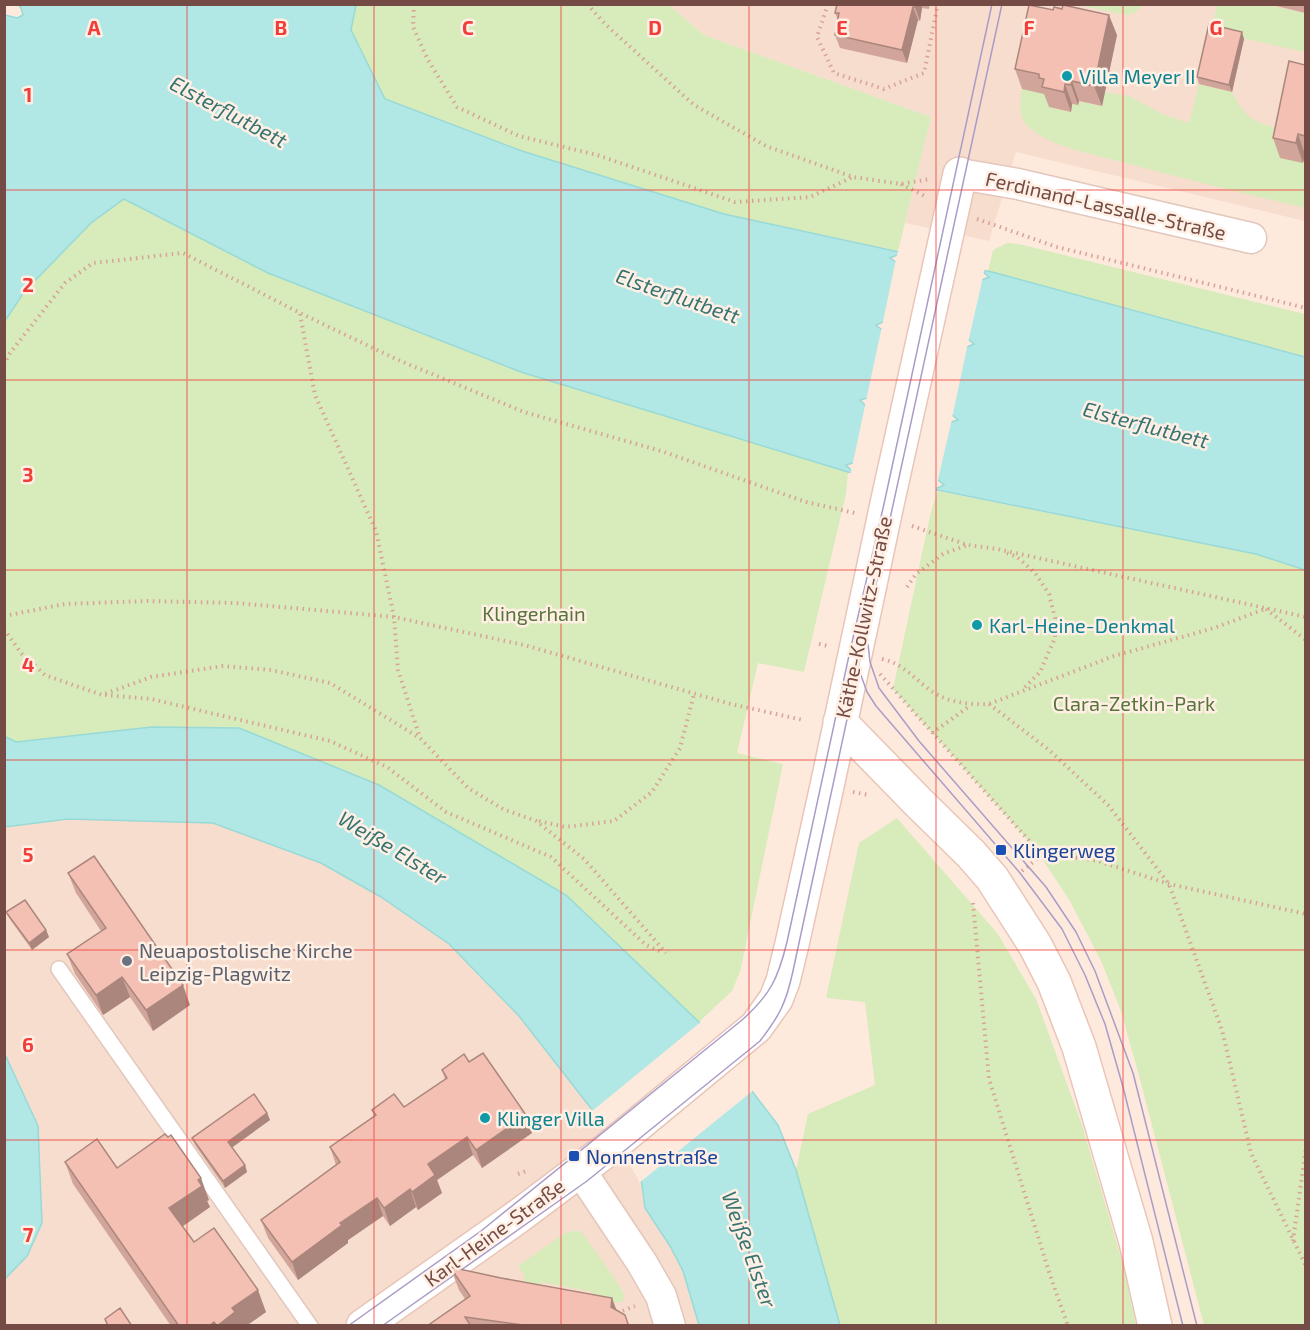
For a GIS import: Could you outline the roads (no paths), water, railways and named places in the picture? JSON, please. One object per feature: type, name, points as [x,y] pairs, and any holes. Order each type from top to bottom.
[{"type":"main road","name":"Käthe-Kollwitz-Straße","points":[[735,1045],[766,1015],[783,981],[960,174]]},
{"type":"main road","points":[[840,722],[992,878],[1035,945],[1054,982],[1079,1047],[1136,1242],[1155,1326]]},
{"type":"main road","name":"Karl-Heine-Straße","points":[[363,1326],[508,1224],[608,1149],[735,1045]]},
{"type":"street","name":"Ferdinand-Lassalle-Straße","points":[[960,174],[1018,184],[1251,238]]},
{"type":"street","points":[[580,1170],[642,1263],[661,1296],[670,1326]]},
{"type":"lane","points":[[59,969],[310,1326]]},
{"type":"water","name":"Elsterflutbett","points":[[18,4],[356,5],[351,30],[385,99],[522,151],[724,214],[996,273],[1305,357],[1305,570],[1256,554],[848,472],[521,372],[268,273],[124,199],[91,223],[24,292],[5,321],[5,15],[17,18],[23,15]],"holes":[[[897,255],[983,272],[989,277],[982,280],[896,262],[890,258]],[[883,322],[969,340],[974,344],[967,347],[881,329],[876,325]],[[867,398],[952,415],[958,420],[951,422],[865,405],[860,400]],[[853,463],[938,480],[944,485],[937,488],[851,470],[846,465]]]},
{"type":"water","name":"Weiße Elster","points":[[152,727],[239,728],[379,785],[566,895],[699,1022],[778,1125],[796,1170],[840,1325],[699,1325],[683,1271],[645,1208],[641,1178],[629,1157],[519,1016],[449,944],[381,897],[321,863],[213,823],[68,819],[5,827],[4,736],[16,742]]},
{"type":"water","points":[[4,1052],[38,1126],[42,1223],[27,1256],[5,1279]]},
{"type":"tram line","points":[[348,1326],[481,1231],[742,1020],[772,986],[787,942],[992,4]]},
{"type":"tram line","points":[[382,1326],[587,1181],[760,1041],[773,1024],[781,1008],[793,971],[1002,4]]},
{"type":"tram line","points":[[868,644],[870,662],[879,688],[919,741],[1046,887],[1076,932],[1095,971],[1133,1073],[1197,1326]]},
{"type":"tram line","points":[[858,667],[867,692],[876,706],[1020,873],[1062,929],[1085,975],[1105,1024],[1123,1087],[1183,1326]]},
{"type":"place","name":"Villa Meyer II","points":[[1067,76]]},
{"type":"place","name":"Karl-Heine-Denkmal","points":[[977,625]]},
{"type":"place","name":"Klingerweg","points":[[1001,850]]},
{"type":"place","name":"Neuapostolische Kirche Leipzig-Plagwitz","points":[[127,961]]},
{"type":"place","name":"Klinger Villa","points":[[485,1118]]},
{"type":"place","name":"Nonnenstraße","points":[[574,1156]]},
{"type":"park label","name":"Klingerhain","points":[[534,613]]},
{"type":"park label","name":"Clara-Zetkin-Park","points":[[1134,703]]}]
